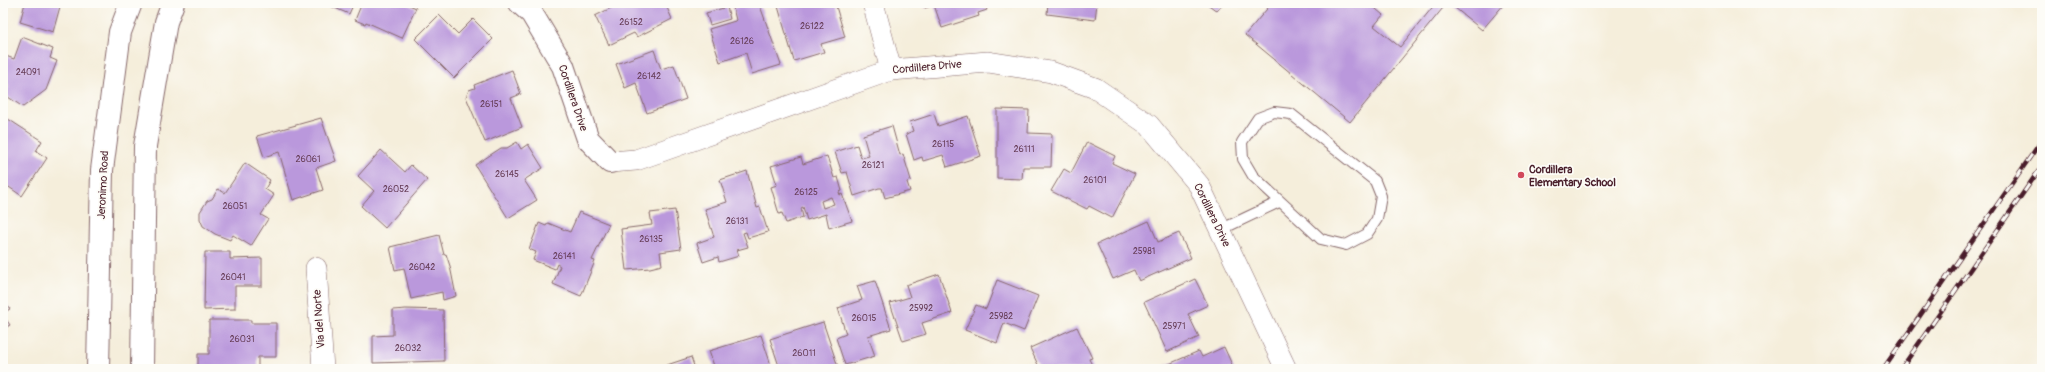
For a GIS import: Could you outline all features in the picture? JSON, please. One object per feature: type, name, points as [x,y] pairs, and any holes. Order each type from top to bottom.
[{"type":"main road","name":"Jeronimo Road","points":[[98,369],[102,170],[120,32],[131,3]]},
{"type":"main road","points":[[142,369],[145,146],[166,22],[173,3]]},
{"type":"main road","name":"Cordillera Drive","points":[[520,3],[532,14],[564,66],[588,139],[610,162]]},
{"type":"street","points":[[872,3],[892,70]]},
{"type":"street","name":"Cordillera Drive","points":[[610,162],[636,160],[892,70],[988,62],[1051,72],[1095,88],[1149,125],[1199,185],[1286,369]]},
{"type":"street","name":"Via del Norte","points":[[316,268],[323,369]]},
{"type":"lane","points":[[1274,112],[1291,114],[1375,181],[1381,196],[1377,219],[1367,234],[1346,244],[1321,239],[1280,202],[1253,176],[1243,159],[1242,142],[1258,118],[1274,112]]},
{"type":"lane","points":[[1220,230],[1280,202]]},
{"type":"building","points":[[25,3],[61,3],[53,32],[20,22]]},
{"type":"building","points":[[323,3],[354,3],[349,14]]},
{"type":"building","points":[[362,3],[405,3],[416,8],[402,38],[366,22],[365,24],[355,20]]},
{"type":"building","points":[[611,3],[665,3],[672,19],[637,37],[634,33],[609,45],[595,16],[613,7]]},
{"type":"building","points":[[750,3],[759,3],[781,65],[752,74],[746,53],[720,62],[709,29],[735,21],[733,8]]},
{"type":"building","points":[[777,3],[835,3],[845,37],[821,44],[824,52],[794,61]]},
{"type":"building","points":[[924,3],[984,3],[987,10],[978,13],[979,16],[942,28],[934,5],[925,8]]},
{"type":"building","points":[[1048,3],[1097,3],[1095,20],[1047,14]]},
{"type":"building","points":[[1206,3],[1224,3],[1217,11]]},
{"type":"building","points":[[1272,3],[1369,3],[1383,15],[1374,26],[1400,47],[1436,3],[1447,3],[1350,122],[1245,35]]},
{"type":"building","points":[[1449,3],[1505,3],[1482,30]]},
{"type":"building","points":[[727,7],[730,19],[710,25],[706,13]]},
{"type":"building","points":[[439,15],[458,34],[473,19],[493,39],[454,78],[415,39]]},
{"type":"building","points":[[22,37],[53,49],[50,58],[57,61],[46,90],[23,107],[5,95],[9,85],[3,83],[3,55],[14,59]]},
{"type":"building","points":[[654,50],[661,69],[674,65],[686,99],[647,113],[636,83],[625,88],[616,64]]},
{"type":"building","points":[[512,70],[521,94],[511,98],[522,127],[485,142],[466,97],[469,90],[475,88],[474,85]]},
{"type":"building","points":[[997,109],[1029,110],[1028,133],[1052,134],[1051,167],[1023,167],[1022,179],[997,178]]},
{"type":"building","points":[[934,114],[938,126],[968,116],[981,156],[947,167],[943,155],[923,161],[922,157],[914,160],[906,134],[913,131],[910,122]]},
{"type":"building","points":[[321,118],[336,161],[316,168],[323,190],[293,200],[279,152],[264,157],[257,136]]},
{"type":"building","points":[[8,119],[42,141],[36,151],[47,158],[22,196],[3,183],[3,127]]},
{"type":"building","points":[[892,126],[900,155],[903,154],[911,180],[907,182],[910,191],[885,198],[882,188],[879,188],[854,196],[847,172],[842,173],[835,152],[857,145],[861,158],[869,156],[863,135]]},
{"type":"building","points":[[517,142],[521,149],[528,144],[543,168],[524,180],[537,200],[508,218],[475,165],[501,148],[507,148]]},
{"type":"building","points":[[1087,142],[1115,156],[1112,163],[1135,174],[1112,218],[1089,206],[1087,209],[1051,191],[1064,169],[1071,173]]},
{"type":"building","points":[[381,150],[405,172],[411,165],[427,180],[385,228],[361,206],[374,191],[358,176]]},
{"type":"building","points":[[827,156],[834,178],[838,177],[842,191],[839,192],[840,195],[842,194],[852,221],[829,228],[826,214],[807,220],[803,207],[801,208],[803,217],[786,223],[782,213],[779,214],[771,187],[777,185],[771,166],[801,157],[803,164]],"holes":[[[831,197],[834,204],[823,208],[821,201]]]},
{"type":"building","points":[[245,163],[270,180],[265,189],[274,195],[261,215],[268,219],[251,246],[233,235],[230,240],[215,234],[203,226],[200,219],[200,212],[207,201],[212,199],[218,189],[225,193]]},
{"type":"building","points":[[747,171],[757,208],[760,207],[768,232],[748,238],[746,232],[743,233],[748,247],[737,250],[739,256],[719,262],[718,257],[703,262],[697,243],[714,237],[705,209],[727,202],[720,180]]},
{"type":"building","points":[[675,210],[681,249],[660,252],[662,265],[650,268],[626,270],[621,229],[652,225],[650,213]]},
{"type":"building","points":[[579,212],[609,224],[592,260],[595,261],[581,296],[553,284],[560,266],[557,264],[555,269],[533,260],[536,252],[529,249],[539,223],[546,226],[548,223],[570,232]]},
{"type":"building","points":[[1149,221],[1158,242],[1179,233],[1191,258],[1139,281],[1134,270],[1113,279],[1097,244]]},
{"type":"building","points":[[439,235],[444,255],[446,254],[450,266],[456,296],[443,300],[442,292],[411,299],[404,268],[395,270],[390,247]]},
{"type":"building","points":[[205,252],[230,252],[230,259],[262,258],[262,286],[235,286],[235,309],[204,310]]},
{"type":"building","points":[[939,274],[952,313],[922,323],[926,334],[903,341],[890,303],[910,297],[906,285]]},
{"type":"building","points":[[1195,279],[1208,305],[1188,314],[1199,337],[1167,352],[1144,302]]},
{"type":"building","points":[[997,280],[1038,296],[1024,331],[1004,323],[997,343],[965,330],[976,305],[986,309]]},
{"type":"building","points":[[875,281],[891,329],[868,336],[875,356],[845,365],[836,338],[846,334],[838,308],[862,300],[857,286]]},
{"type":"building","points":[[3,299],[10,309],[3,313]]},
{"type":"building","points":[[393,310],[443,310],[444,361],[373,363],[373,336],[393,335]]},
{"type":"building","points":[[3,315],[10,325],[3,329]]},
{"type":"building","points":[[209,320],[251,320],[251,323],[276,323],[276,357],[258,357],[258,369],[198,369],[198,354],[209,354]]},
{"type":"building","points":[[823,322],[838,367],[833,369],[780,369],[770,339]]},
{"type":"building","points":[[1077,327],[1092,358],[1089,359],[1094,369],[1040,369],[1030,348]]},
{"type":"building","points":[[761,335],[772,368],[715,369],[709,351]]},
{"type":"building","points":[[1224,347],[1234,369],[1163,369],[1162,367],[1199,351],[1202,357]]},
{"type":"building","points":[[691,357],[695,369],[655,369]]},
{"type":"railway","points":[[1883,369],[2042,140]]},
{"type":"railway","points":[[1901,369],[2042,166]]},
{"type":"place","name":"Cordillera Elementary School","points":[[1521,175]]}]
